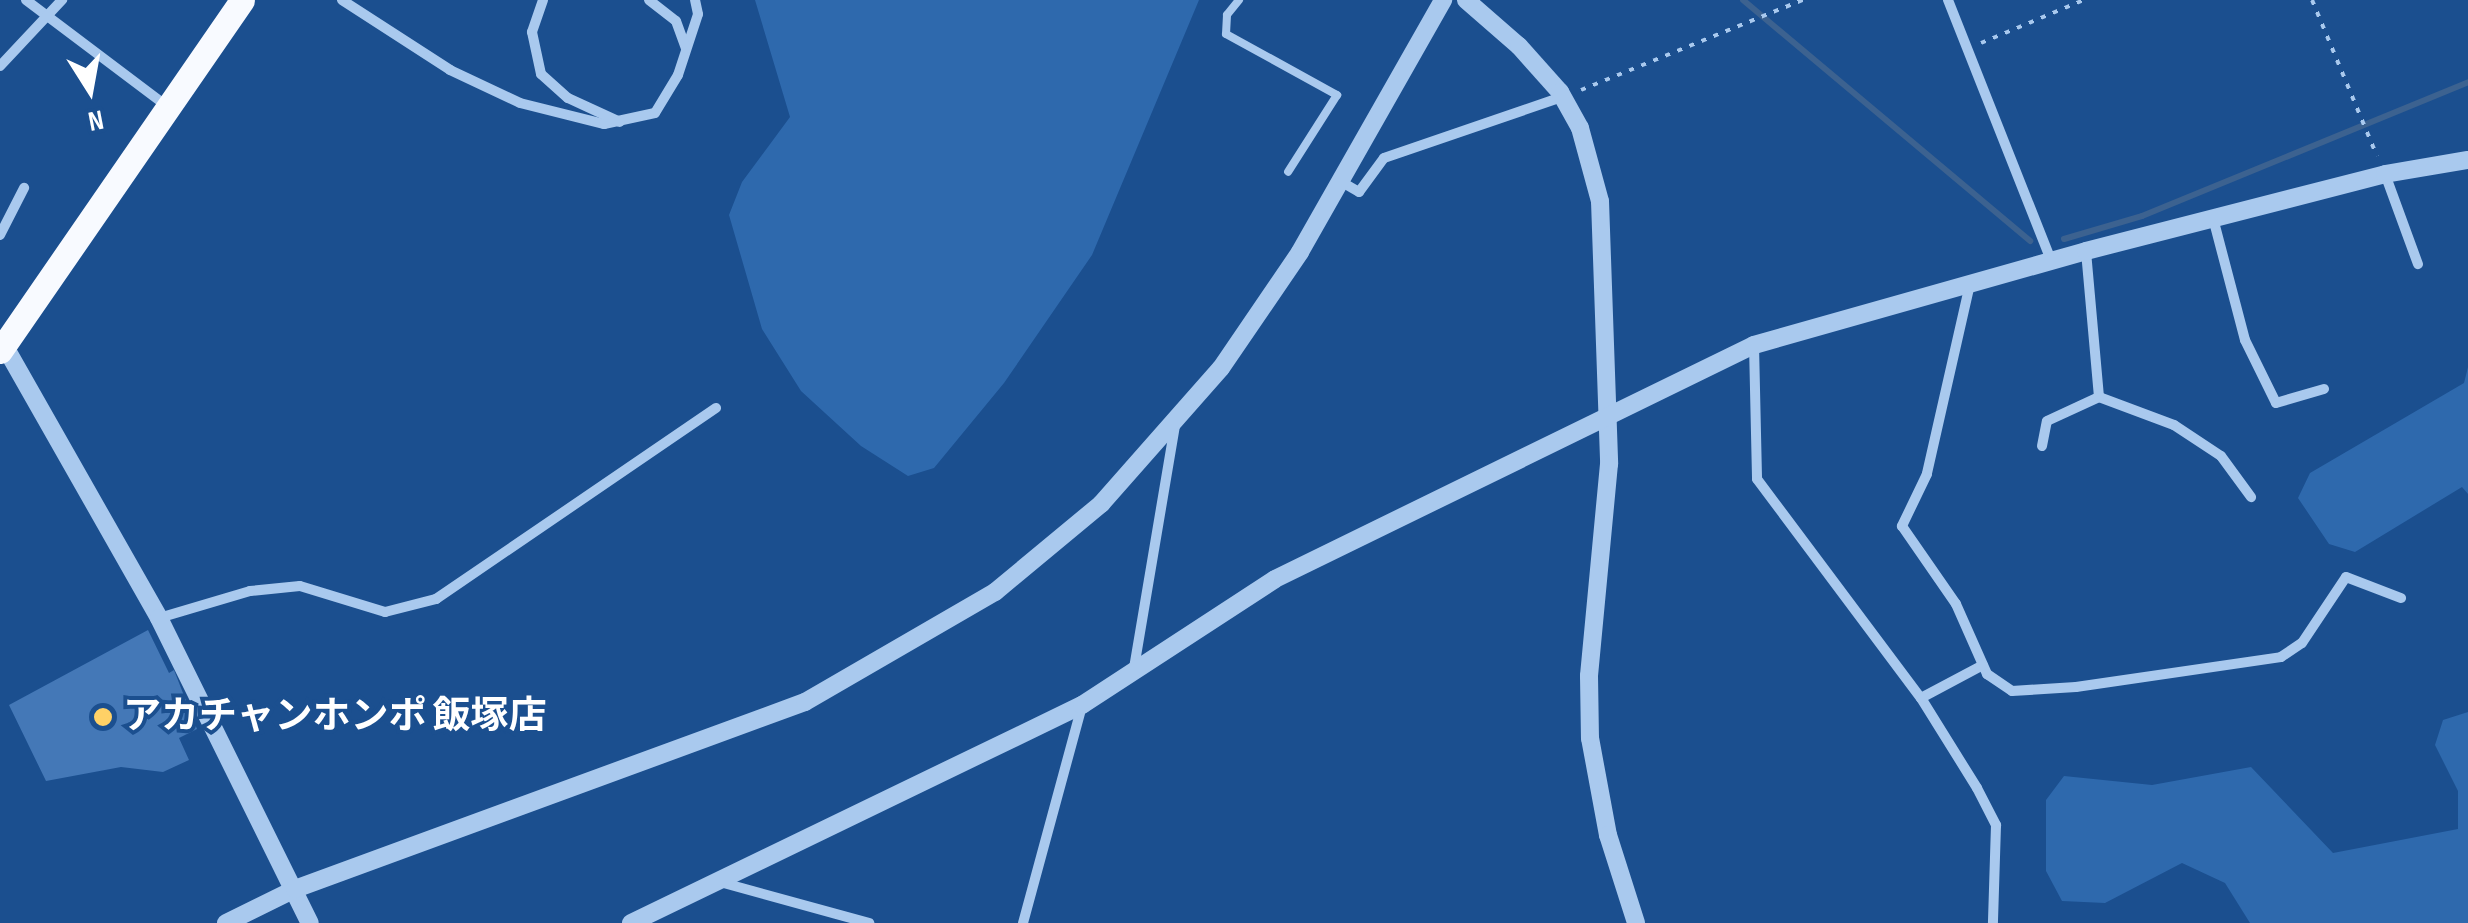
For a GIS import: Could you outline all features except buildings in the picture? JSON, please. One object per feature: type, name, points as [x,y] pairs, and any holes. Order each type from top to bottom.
[{"type":"highway","points":[[1,354],[242,0]]},
{"type":"street","points":[[26,0],[44,18],[168,107]]},
{"type":"street","points":[[0,66],[62,0]]},
{"type":"street","points":[[342,0],[450,70],[520,102],[621,123],[655,112],[698,14],[694,0]]},
{"type":"street","points":[[543,0],[532,32],[541,74],[568,98],[621,123]]},
{"type":"street","points":[[648,0],[676,21],[686,48]]},
{"type":"street","points":[[226,923],[296,889],[805,702],[979,602],[1101,504],[1174,425],[1255,320],[1443,0]]},
{"type":"street","points":[[1466,0],[1520,46],[1562,97],[1580,128],[1600,201],[1608,414],[1590,738],[1608,835],[1636,923]]},
{"type":"street","points":[[1948,0],[2052,260]]},
{"type":"street","points":[[1340,181],[1359,192],[1384,158],[1562,97]]},
{"type":"street","points":[[631,923],[1082,705],[1274,579],[1754,345],[2213,218],[2385,174],[2468,160]]},
{"type":"street","points":[[2385,174],[2418,264]]},
{"type":"street","points":[[0,235],[24,188]]},
{"type":"street","points":[[2213,218],[2245,340],[2276,403],[2324,389]]},
{"type":"street","points":[[2086,251],[2100,397]]},
{"type":"street","points":[[1970,283],[1926,474],[1902,526],[1956,604],[1983,665],[2012,691],[2281,657],[2302,643],[2346,577],[2401,598]]},
{"type":"street","points":[[1754,345],[1757,480],[1921,698],[1996,825],[1994,923]]},
{"type":"street","points":[[1,354],[159,618],[310,923]]},
{"type":"street","points":[[2042,446],[2047,421],[2100,397],[2174,425],[2220,456],[2251,497]]},
{"type":"street","points":[[159,618],[250,591],[300,586],[385,612],[436,599],[716,408]]},
{"type":"street","points":[[1134,668],[1174,425]]},
{"type":"street","points":[[1921,698],[1983,665]]},
{"type":"street","points":[[1023,923],[1082,705]]},
{"type":"street","points":[[716,881],[869,923]]},
{"type":"lane","points":[[1240,0],[1228,15],[1226,34],[1337,96],[1288,172]]},
{"type":"path","points":[[1562,97],[1803,0]]},
{"type":"path","points":[[1967,48],[2084,0]]},
{"type":"path","points":[[2312,0],[2385,174]]},
{"type":"shaded area","points":[[755,0],[1199,0],[1092,255],[1004,383],[934,468],[908,476],[861,446],[801,391],[762,329],[729,215],[742,182],[790,117]]},
{"type":"shaded area","points":[[2468,367],[2468,494],[2462,487],[2355,552],[2329,544],[2298,498],[2310,473],[2464,383]]},
{"type":"shaded area","points":[[2468,712],[2468,923],[2250,923],[2225,883],[2182,863],[2105,903],[2062,901],[2046,871],[2046,800],[2064,776],[2152,785],[2251,767],[2333,853],[2458,829],[2458,791],[2435,745],[2443,720]]},
{"type":"waterway","points":[[1743,0],[2030,241]]},
{"type":"waterway","points":[[2064,239],[2142,216],[2468,82]]},
{"type":"place","name":"アカチャンホンポ 飯塚店","points":[[103,717]]}]
